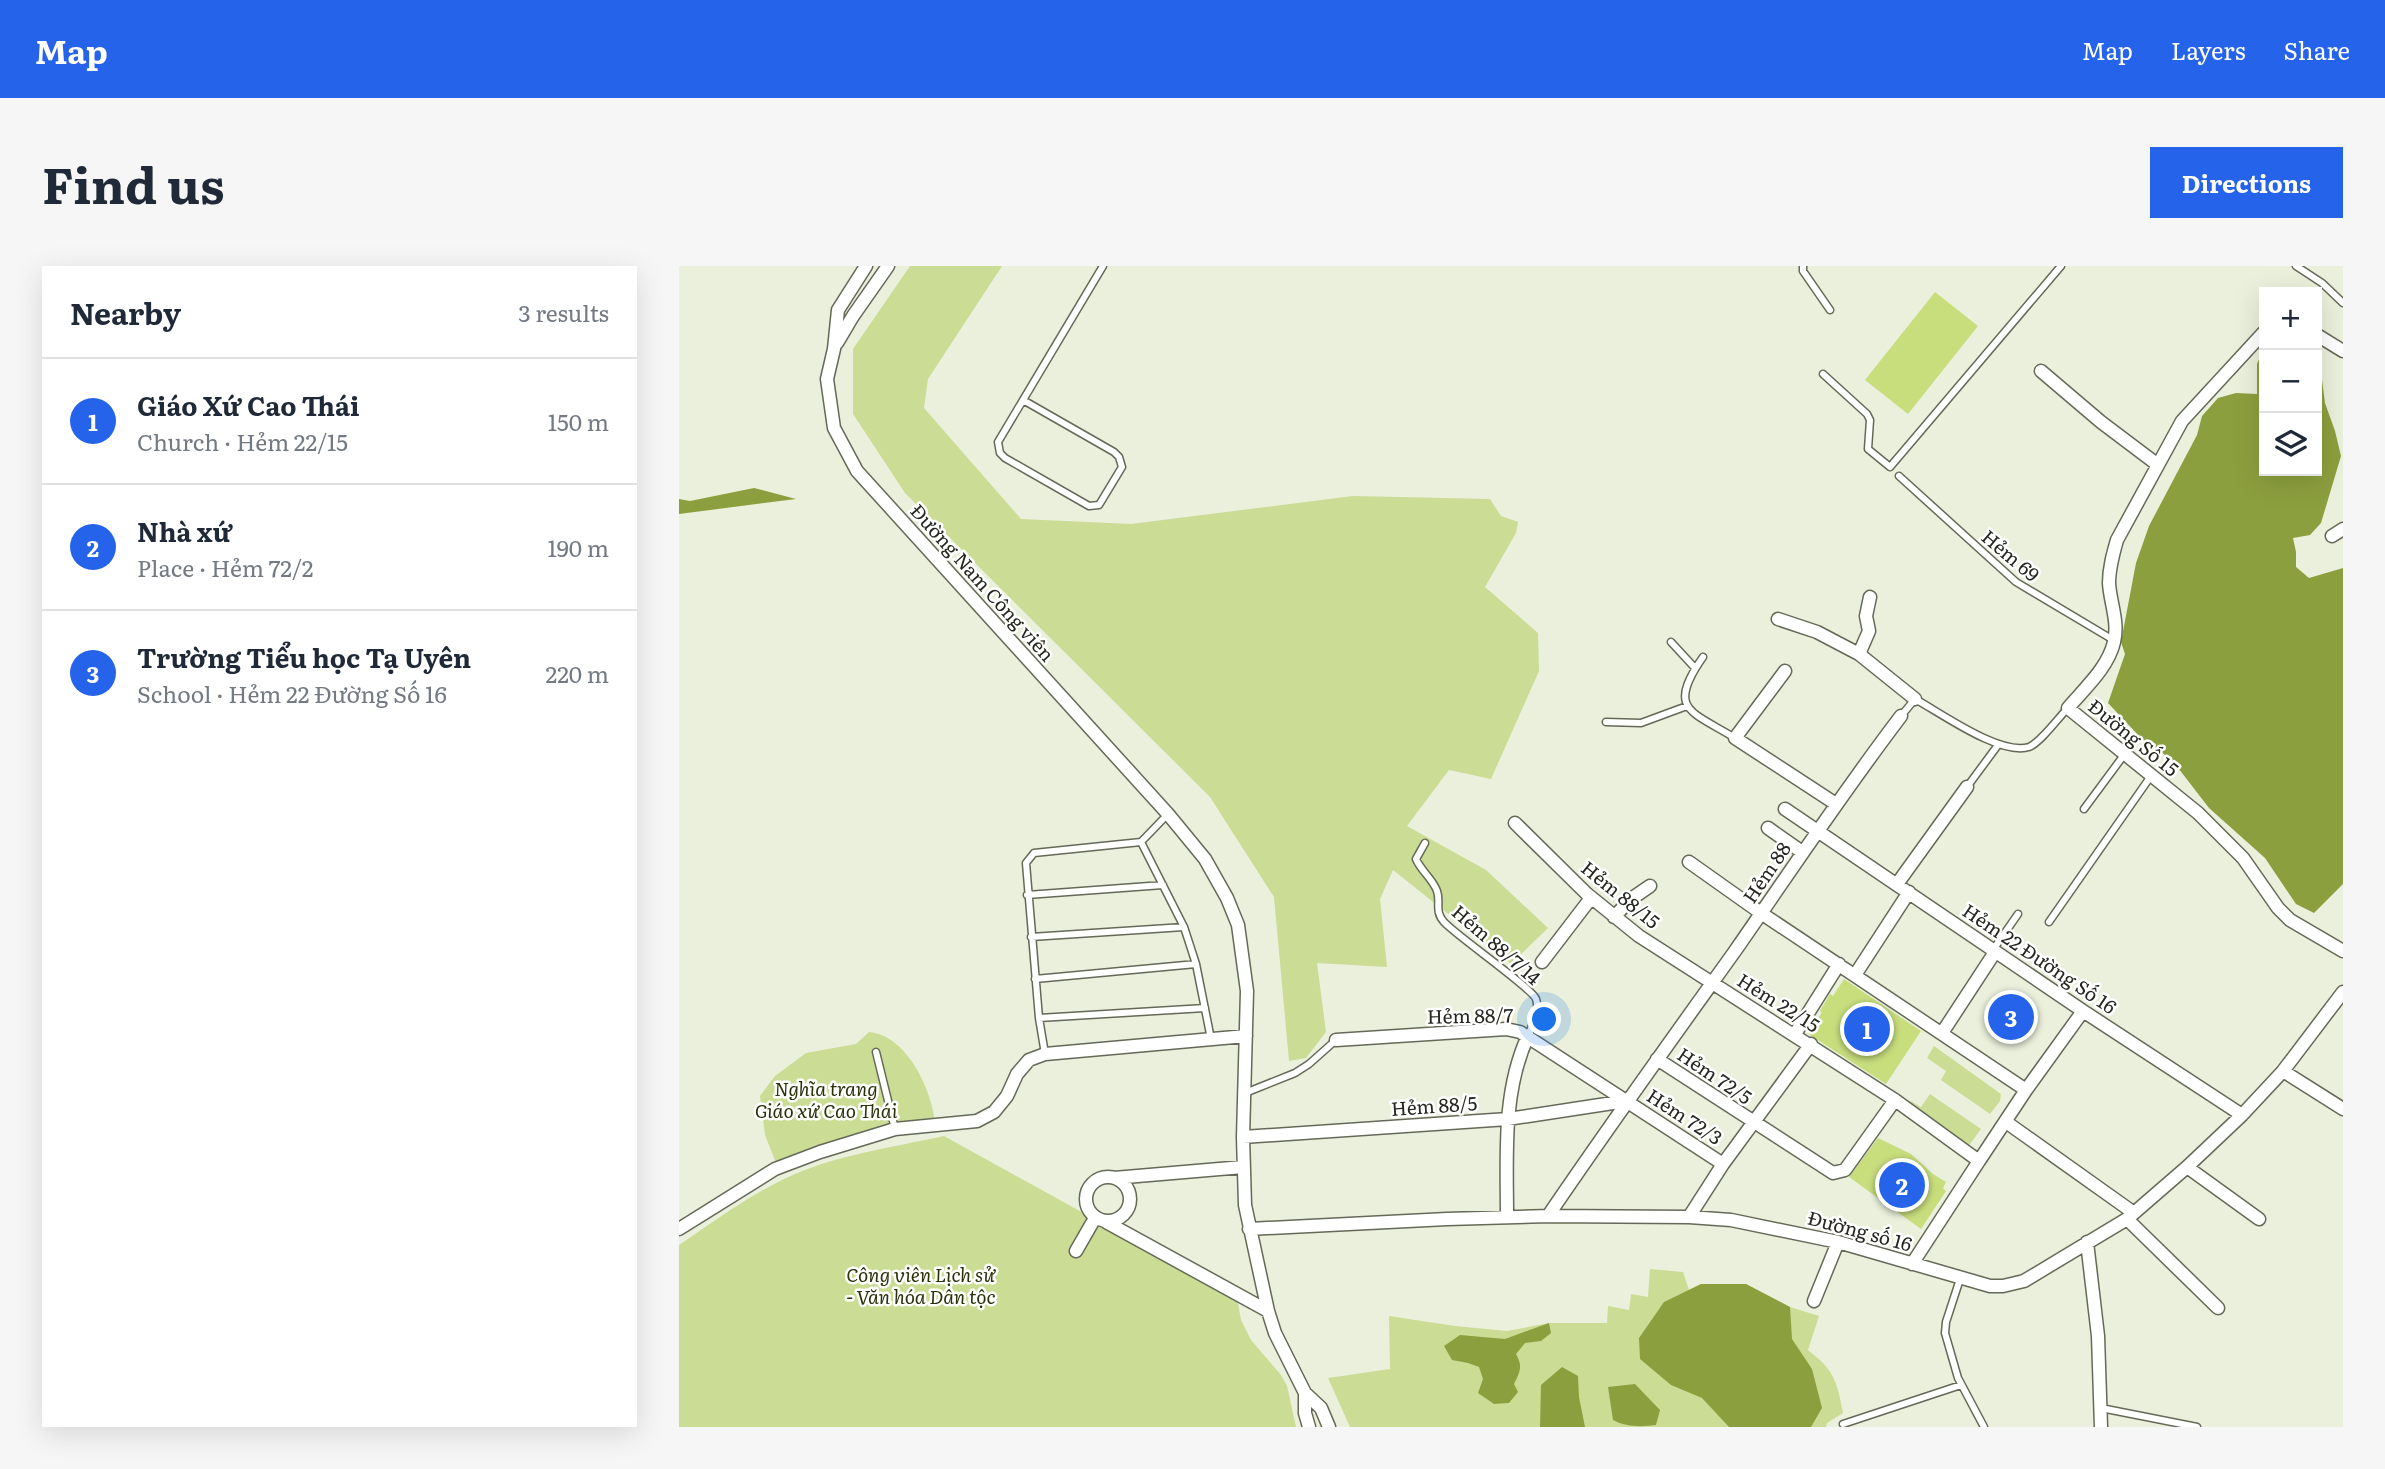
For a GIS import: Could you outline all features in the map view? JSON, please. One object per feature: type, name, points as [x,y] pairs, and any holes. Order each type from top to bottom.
[{"type":"street","name":"Đường Nam Công viên","points":[[866,266],[840,304],[827,379],[834,428],[857,471],[1168,814],[1205,859],[1227,898],[1238,925],[1247,990],[1243,1167],[1249,1229],[1275,1333],[1305,1393]]},
{"type":"street","name":"Đường Nam Công viên","points":[[834,349],[888,266]]},
{"type":"street","points":[[2115,641],[2116,627],[2109,584],[2117,540],[2182,421],[2259,337]]},
{"type":"street","points":[[2322,338],[2343,351]]},
{"type":"street","points":[[2041,371],[2101,422],[2158,465]]},
{"type":"street","points":[[1859,654],[1869,631],[1866,616],[1870,597]]},
{"type":"street","points":[[1778,619],[1817,632],[1859,654],[1915,699]]},
{"type":"street","name":"Đường Số 15","points":[[2115,641],[2105,663],[2068,708],[2198,813],[2230,844],[2290,920],[2343,951]]},
{"type":"street","points":[[1785,671],[1735,738],[1836,804]]},
{"type":"street","name":"Hẻm 88","points":[[1548,1216],[1626,1101],[1901,716]]},
{"type":"street","points":[[1897,884],[1967,787]]},
{"type":"street","name":"Hẻm 22 Đường Số 16","points":[[1785,809],[2242,1115]]},
{"type":"street","name":"Hẻm 88/15","points":[[1515,823],[1614,917],[1712,982]]},
{"type":"street","points":[[1768,828],[1802,852]]},
{"type":"street","points":[[1689,862],[2026,1090]]},
{"type":"street","points":[[1614,917],[1650,886]]},
{"type":"street","points":[[1855,975],[1909,892]]},
{"type":"street","points":[[1542,962],[1591,898]]},
{"type":"street","points":[[1942,1033],[1994,951]]},
{"type":"street","points":[[1795,1034],[1839,964]]},
{"type":"street","name":"Hẻm 22/15","points":[[1712,982],[1895,1100],[1979,1161]]},
{"type":"street","name":"Đường số 16","points":[[1249,1229],[1507,1217],[1689,1217],[1764,1226],[1838,1242],[1990,1286],[2013,1284],[2130,1216],[2187,1167],[2242,1115],[2283,1071],[2343,992]]},
{"type":"street","points":[[1912,1264],[2026,1090],[2083,1011]]},
{"type":"street","name":"Hẻm 88/7","points":[[1336,1040],[1506,1029],[1528,1035],[1626,1101]]},
{"type":"street","points":[[1507,1217],[1508,1119],[1511,1094],[1528,1035]]},
{"type":"street","points":[[679,1229],[775,1169],[820,1152],[895,1129],[977,1121],[995,1112],[1029,1060],[1045,1054],[1246,1036]]},
{"type":"street","points":[[1689,1217],[1723,1164],[1811,1044]]},
{"type":"street","name":"Hẻm 72/5","points":[[1657,1059],[1827,1171],[1840,1173],[1845,1170],[1895,1100]]},
{"type":"street","points":[[2283,1071],[2343,1109]]},
{"type":"street","name":"Hẻm 88/5","points":[[1243,1137],[1508,1119],[1626,1101]]},
{"type":"street","name":"Hẻm 72/3","points":[[1626,1101],[1723,1164]]},
{"type":"street","points":[[2006,1122],[2130,1216],[2218,1308]]},
{"type":"street","points":[[1243,1167],[1099,1178],[1089,1187],[1085,1200],[1090,1213],[1100,1220],[1268,1311]]},
{"type":"street","points":[[2187,1167],[2259,1219]]},
{"type":"street","points":[[1076,1251],[1100,1220],[1120,1219],[1129,1207],[1129,1192],[1120,1180],[1113,1178]]},
{"type":"street","points":[[1814,1301],[1838,1242]]},
{"type":"street","points":[[2087,1242],[2098,1336],[2101,1427]]},
{"type":"street","points":[[1305,1393],[1305,1412],[1309,1427]]},
{"type":"street","points":[[1305,1393],[1321,1408],[1329,1427]]},
{"type":"lane","points":[[1023,400],[1119,457],[1122,467],[1099,505],[1089,506],[1005,458],[1000,453],[998,442],[1023,400],[1103,266]]},
{"type":"lane","points":[[1804,266],[1804,271],[1830,310]]},
{"type":"lane","points":[[1823,374],[1867,414],[1871,428],[1868,449],[1889,467],[2061,266]]},
{"type":"lane","points":[[2296,266],[2322,283],[2343,303]]},
{"type":"lane","name":"Hẻm 69","points":[[1899,476],[2016,582],[2115,641]]},
{"type":"lane","points":[[1671,642],[1695,668]]},
{"type":"lane","points":[[1703,657],[1695,668],[1684,695],[1687,706],[1695,714],[1735,738]]},
{"type":"lane","points":[[1915,699],[1998,745],[2029,747],[2068,708]]},
{"type":"lane","name":"Hẻm 88","points":[[1901,716],[1915,699]]},
{"type":"lane","points":[[1606,722],[1641,723],[1687,706]]},
{"type":"lane","points":[[1967,787],[1998,745]]},
{"type":"lane","points":[[2084,809],[2124,755]]},
{"type":"lane","points":[[2049,922],[2151,776]]},
{"type":"lane","points":[[1045,1054],[1039,1018],[1025,863],[1034,853],[1141,842],[1168,814]]},
{"type":"lane","points":[[1141,842],[1184,927],[1196,964],[1211,1039]]},
{"type":"lane","name":"Hẻm 88/7/14","points":[[1425,843],[1416,859],[1437,888],[1437,912],[1442,920],[1534,994],[1537,1006],[1528,1035]]},
{"type":"lane","points":[[1027,895],[1163,885]]},
{"type":"lane","points":[[1994,951],[2018,914]]},
{"type":"lane","points":[[1031,937],[1184,927]]},
{"type":"lane","points":[[1035,979],[1196,964]]},
{"type":"lane","points":[[1039,1018],[1205,1008]]},
{"type":"lane","points":[[1245,1093],[1295,1073],[1336,1040]]},
{"type":"lane","points":[[876,1052],[895,1129]]},
{"type":"lane","points":[[1960,1279],[1945,1333],[1961,1385],[1984,1427]]},
{"type":"lane","points":[[1843,1424],[1961,1385]]},
{"type":"lane","points":[[2101,1408],[2197,1427]]},
{"type":"green space","points":[[910,266],[1002,266],[928,379],[924,408],[1021,519],[1131,524],[1353,496],[1490,499],[1501,516],[1518,522],[1516,533],[1485,587],[1538,633],[1539,671],[1491,779],[1449,770],[1407,826],[1486,870],[1548,928],[1511,964],[1393,870],[1380,899],[1387,967],[1317,963],[1326,1032],[1306,1058],[1289,1061],[1274,897],[1210,797],[905,493],[853,414],[853,349]]},
{"type":"green space","name":"Nghĩa trang Giáo xứ Cao Thái","points":[[869,1032],[882,1035],[895,1043],[915,1066],[929,1095],[935,1123],[776,1163],[765,1135],[760,1096],[775,1076],[806,1053],[856,1044]]},
{"type":"green space","points":[[1934,1046],[2001,1094],[2000,1101],[1990,1114],[1941,1080],[1946,1071],[1927,1058]]},
{"type":"green space","points":[[1930,1094],[1981,1129],[1967,1148],[1907,1107],[1911,1101],[1921,1107]]},
{"type":"green space","name":"Công viên Lịch sử - Văn hóa Dân tộc","points":[[944,1136],[1237,1298],[1241,1320],[1251,1340],[1287,1386],[1296,1427],[679,1427],[679,1245],[730,1210],[803,1171],[863,1153]]},
{"type":"green space","points":[[1650,1269],[1683,1272],[1689,1290],[1701,1284],[1746,1284],[1790,1307],[1819,1316],[1808,1350],[1824,1364],[1833,1377],[1843,1413],[1827,1423],[1826,1427],[1350,1427],[1328,1378],[1390,1369],[1389,1316],[1507,1331],[1549,1323],[1607,1323],[1608,1306],[1629,1310],[1631,1294],[1648,1297]]},
{"type":"shaded area","points":[[2259,359],[2259,476],[2322,476],[2322,380],[2325,403],[2341,456],[2321,523],[2310,535],[2293,538],[2296,567],[2309,578],[2343,568],[2343,884],[2314,913],[2296,904],[2265,858],[2209,808],[2172,760],[2141,738],[2108,703],[2125,654],[2121,642],[2136,563],[2149,526],[2197,435],[2202,416],[2218,398],[2236,393],[2257,394]]},
{"type":"shaded area","points":[[754,488],[796,499],[679,514],[679,499],[690,501]]},
{"type":"shaded area","points":[[1701,1284],[1746,1284],[1790,1307],[1792,1339],[1812,1369],[1822,1408],[1811,1427],[1729,1427],[1702,1398],[1671,1385],[1640,1359],[1639,1338],[1664,1302]]},
{"type":"shaded area","points":[[1549,1323],[1551,1333],[1541,1341],[1525,1343],[1516,1354],[1520,1369],[1514,1384],[1518,1392],[1509,1403],[1494,1404],[1478,1393],[1483,1379],[1479,1367],[1452,1360],[1444,1346],[1460,1335],[1505,1339]]},
{"type":"shaded area","points":[[1562,1367],[1578,1376],[1585,1427],[1540,1427],[1541,1385]]},
{"type":"shaded area","points":[[1635,1384],[1660,1410],[1656,1425],[1634,1426],[1613,1420],[1608,1387]]},
{"type":"building","points":[[1935,292],[1978,326],[1908,414],[1865,380]]},
{"type":"building","points":[[1844,979],[1921,1031],[1886,1084],[1807,1033],[1822,1013],[1820,1011],[1830,994],[1833,996]]},
{"type":"building","points":[[1878,1138],[1911,1154],[1946,1182],[1943,1188],[1946,1191],[1921,1229],[1849,1177]]},
{"type":"place","name":"Trường Tiểu học Tạ Uyên","points":[[2011,1017]]},
{"type":"place","name":"Giáo Xứ Cao Thái","points":[[1867,1029]]},
{"type":"place","name":"Nhà xứ","points":[[1902,1185]]}]
